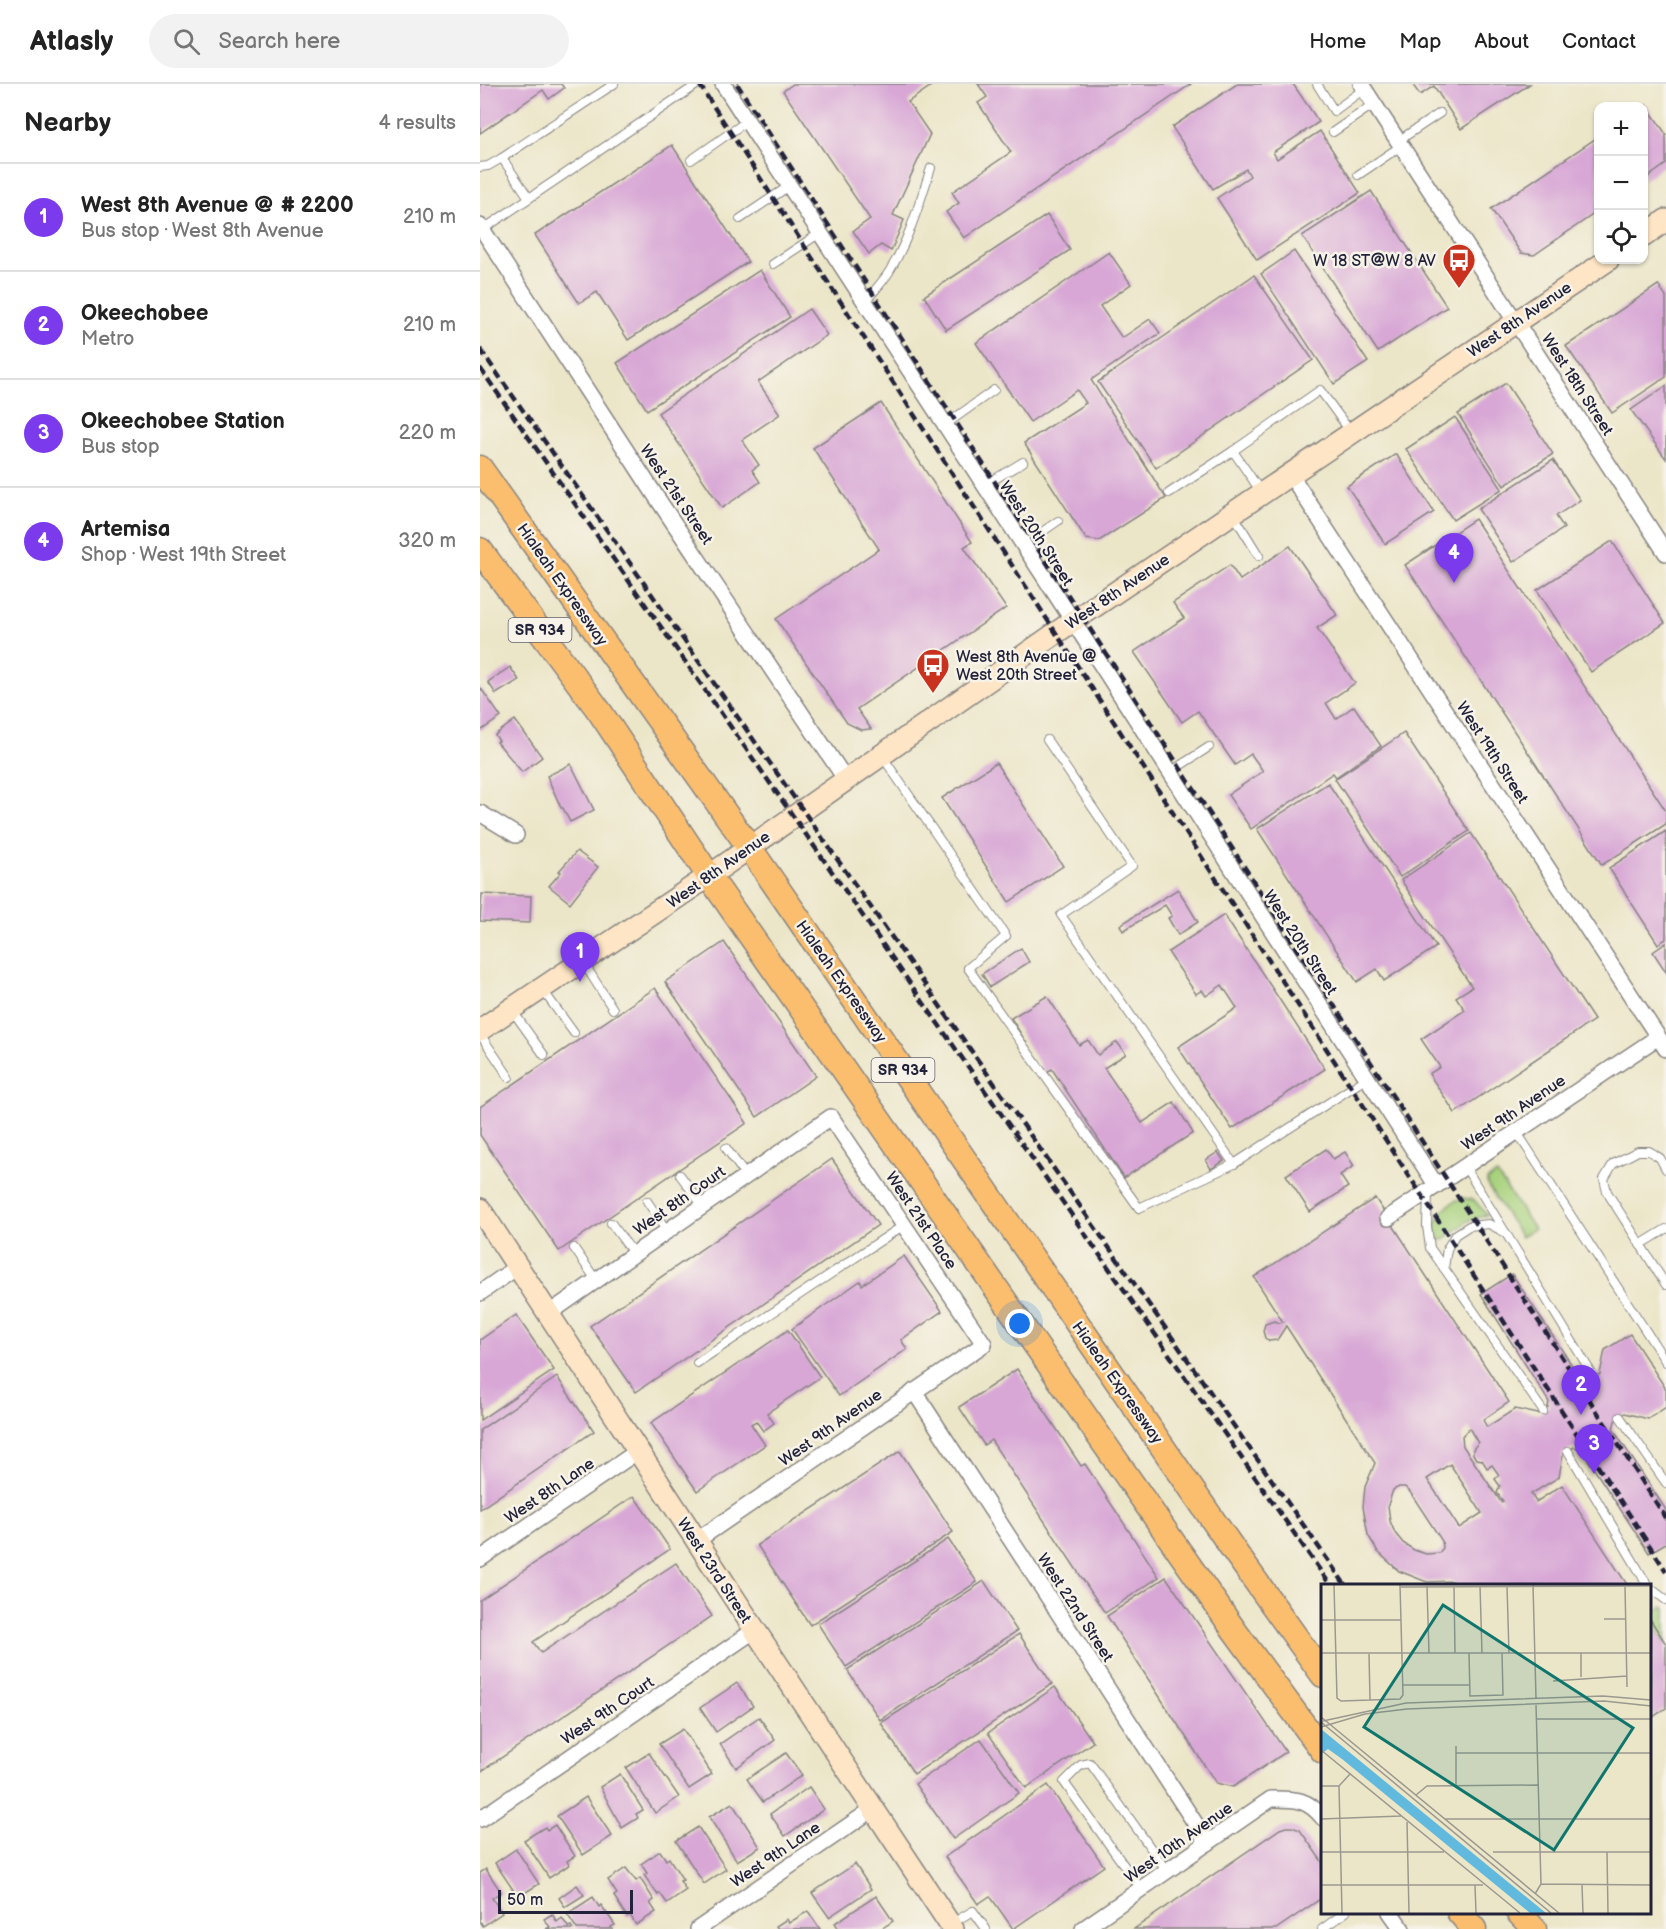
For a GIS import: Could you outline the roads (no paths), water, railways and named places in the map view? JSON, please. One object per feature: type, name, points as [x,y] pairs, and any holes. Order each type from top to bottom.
[{"type":"main road","name":"Hialeah Expressway","points":[[480,468],[749,847],[1230,1545],[1321,1673]]},
{"type":"main road","name":"SR 934","points":[[480,550],[600,712],[709,876],[1227,1620],[1321,1748]]},
{"type":"main road","points":[[1461,1914],[1474,1929]]},
{"type":"main road","points":[[1520,1914],[1534,1929]]},
{"type":"street","name":"West 20th Street","points":[[723,84],[1367,1078],[1432,1188]]},
{"type":"street","name":"West 18th Street","points":[[1363,86],[1666,553]]},
{"type":"street","points":[[1648,233],[1666,220]]},
{"type":"street","name":"West 21st Street","points":[[481,228],[657,498],[846,780]]},
{"type":"street","name":"West 8th Avenue","points":[[480,1032],[709,876],[1073,621],[1602,264]]},
{"type":"street","name":"West 19th Street","points":[[1290,474],[1662,1043]]},
{"type":"street","points":[[480,813],[516,835]]},
{"type":"street","name":"West 9th Avenue","points":[[1388,1218],[1516,1131],[1662,1043]]},
{"type":"street","name":"West 8th Court","points":[[548,1314],[831,1116]]},
{"type":"street","name":"West 21st Place","points":[[831,1116],[984,1344]]},
{"type":"street","name":"West 23rd Street","points":[[480,1209],[951,1927]]},
{"type":"street","points":[[480,1293],[518,1267]]},
{"type":"street","name":"West 9th Avenue","points":[[696,1541],[984,1344]]},
{"type":"street","name":"West 22nd Street","points":[[914,1391],[1208,1843]]},
{"type":"street","name":"West 8th Lane","points":[[480,1559],[638,1451]]},
{"type":"street","name":"West 9th Court","points":[[480,1819],[755,1630]]},
{"type":"street","name":"West 10th Avenue","points":[[1083,1929],[1271,1799],[1298,1799],[1315,1808],[1321,1816]]},
{"type":"street","name":"West 9th Lane","points":[[698,1929],[873,1809]]},
{"type":"street","points":[[1391,1914],[1402,1929]]},
{"type":"lane","points":[[480,167],[488,166],[502,158],[614,84]]},
{"type":"lane","points":[[481,228],[698,84]]},
{"type":"lane","points":[[1317,84],[1335,111],[1363,86]]},
{"type":"lane","points":[[1333,132],[1374,104]]},
{"type":"lane","points":[[1358,175],[1440,113]]},
{"type":"lane","points":[[691,160],[747,121]]},
{"type":"lane","points":[[502,158],[529,198]]},
{"type":"lane","points":[[865,302],[887,275],[901,251],[913,224],[931,168]]},
{"type":"lane","points":[[740,219],[789,186]]},
{"type":"lane","points":[[773,264],[820,233]]},
{"type":"lane","points":[[945,425],[994,390]]},
{"type":"lane","points":[[1169,493],[1320,390],[1351,433]]},
{"type":"lane","points":[[1233,451],[1262,493]]},
{"type":"lane","points":[[985,486],[1023,462]]},
{"type":"lane","points":[[1232,513],[1259,556]]},
{"type":"lane","points":[[1023,545],[1058,521]]},
{"type":"lane","points":[[1047,740],[1132,866],[1061,915],[1234,1164]]},
{"type":"lane","points":[[1170,772],[1209,747]]},
{"type":"lane","points":[[882,755],[1006,936],[968,968],[1139,1208],[1234,1164],[1367,1078]]},
{"type":"lane","points":[[582,961],[613,1009]]},
{"type":"lane","points":[[542,988],[574,1033]]},
{"type":"lane","points":[[511,1009],[544,1055]]},
{"type":"lane","points":[[480,1032],[509,1077]]},
{"type":"lane","points":[[1516,1131],[1666,1362]]},
{"type":"lane","points":[[726,1148],[746,1176]]},
{"type":"lane","points":[[1666,1169],[1659,1158],[1649,1151],[1638,1151],[1613,1164],[1604,1179],[1607,1192],[1666,1285]]},
{"type":"lane","points":[[1464,1166],[1509,1235],[1594,1377]]},
{"type":"lane","points":[[680,1175],[703,1206]]},
{"type":"lane","points":[[1432,1188],[1427,1226],[1430,1248],[1543,1410]]},
{"type":"lane","points":[[647,1201],[667,1231]]},
{"type":"lane","points":[[612,1223],[634,1254]]},
{"type":"lane","points":[[1444,1268],[1447,1250],[1455,1235],[1470,1226],[1490,1224],[1509,1235]]},
{"type":"lane","points":[[697,1363],[904,1225]]},
{"type":"lane","points":[[1641,1245],[1666,1229]]},
{"type":"lane","points":[[574,1248],[596,1280]]},
{"type":"lane","points":[[1620,1417],[1666,1483]]},
{"type":"lane","points":[[1568,1451],[1647,1584]]},
{"type":"lane","points":[[1651,1589],[1666,1600]]},
{"type":"lane","points":[[1141,1889],[1064,1782],[1081,1765],[1090,1763],[1167,1871]]},
{"type":"lane","points":[[951,1927],[973,1911],[986,1929]]},
{"type":"lane","points":[[1322,1929],[1343,1914]]},
{"type":"railway","points":[[699,84],[1666,1571]]},
{"type":"railway","points":[[737,84],[1666,1518]]},
{"type":"railway","points":[[480,349],[1345,1584]]},
{"type":"railway","points":[[480,368],[1330,1584]]},
{"type":"place","name":"W 18 ST@W 8 AV","points":[[1459,289]]},
{"type":"place","name":"Artemisa","points":[[1454,583]]},
{"type":"place","name":"West 8th Avenue @ West 20th Street","points":[[933,694]]},
{"type":"place","name":"West 8th Avenue @ # 2200","points":[[580,982]]},
{"type":"place","name":"Okeechobee","points":[[1581,1415]]},
{"type":"place","name":"Okeechobee Station","points":[[1594,1474]]}]
